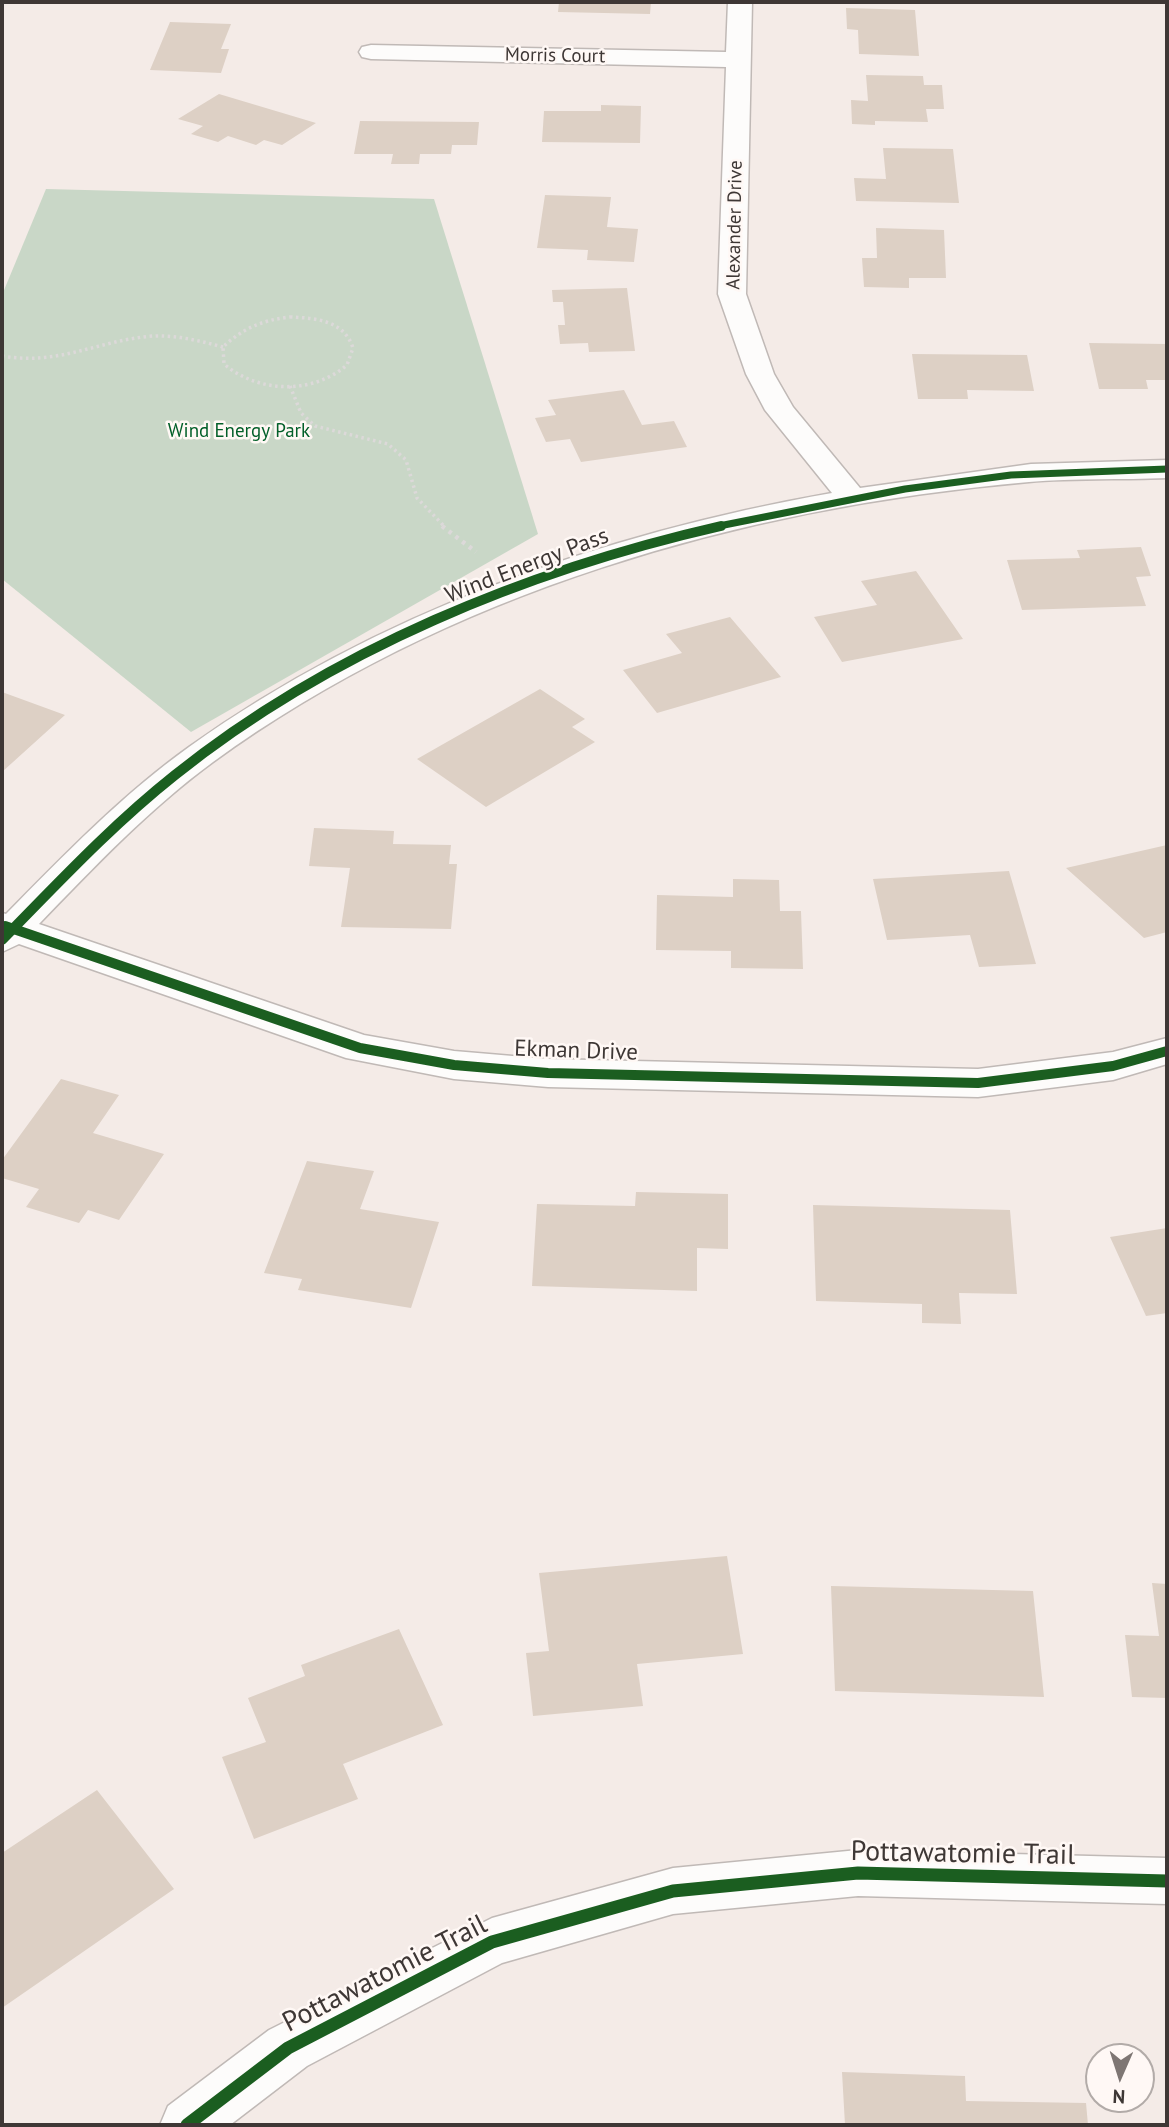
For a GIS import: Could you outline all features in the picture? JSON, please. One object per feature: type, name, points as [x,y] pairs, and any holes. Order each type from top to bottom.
[{"type":"street","name":"Alexander Drive","points":[[740,2],[732,294],[760,374],[780,410],[851,496]]},
{"type":"street","name":"Morris Court","points":[[371,52],[739,60]]},
{"type":"street","name":"Wind Energy Pass","points":[[5,931],[104,836],[201,755],[290,696],[384,646],[501,594],[587,563],[683,534],[851,496],[1015,475],[1167,469]]},
{"type":"street","name":"Ekman Drive","points":[[5,931],[360,1048],[454,1065],[548,1073],[978,1083],[1113,1066],[1167,1051]]},
{"type":"street","name":"Pottawatomie Trail","points":[[187,2125],[288,2048],[492,1942],[673,1891],[858,1872],[1167,1881]]},
{"type":"path","points":[[290,317],[331,324],[352,340],[354,353],[347,365],[331,376],[290,386],[247,380],[232,372],[224,364],[223,347],[238,331],[256,323],[290,317]]},
{"type":"path","points":[[2,356],[34,360],[59,359],[156,336],[188,338],[223,347]]},
{"type":"path","points":[[290,386],[301,413],[315,426],[388,444],[406,460],[417,498],[433,518],[476,552]]},
{"type":"green space","name":"Wind Energy Park","points":[[46,189],[434,199],[538,534],[191,732],[2,579],[2,295]]},
{"type":"building","points":[[559,2],[651,2],[650,14],[558,12]]},
{"type":"building","points":[[846,8],[915,10],[919,56],[859,54],[858,30],[847,29]]},
{"type":"building","points":[[170,22],[231,24],[221,49],[229,49],[221,73],[150,70]]},
{"type":"building","points":[[866,75],[923,76],[924,85],[942,85],[944,109],[926,109],[928,122],[875,121],[875,125],[852,124],[851,100],[868,101]]},
{"type":"building","points":[[219,94],[316,123],[282,145],[264,140],[256,145],[228,136],[218,142],[191,134],[203,126],[178,119]]},
{"type":"building","points":[[601,105],[641,106],[640,143],[542,142],[544,111],[601,111]]},
{"type":"building","points":[[360,121],[479,122],[477,145],[452,145],[451,154],[420,154],[419,164],[391,164],[393,154],[354,154]]},
{"type":"building","points":[[883,148],[953,149],[959,203],[856,201],[854,178],[886,179]]},
{"type":"building","points":[[545,195],[611,197],[607,227],[638,229],[634,262],[587,260],[588,250],[537,248]]},
{"type":"building","points":[[876,228],[944,230],[946,278],[909,278],[909,288],[864,287],[862,258],[877,258]]},
{"type":"building","points":[[627,288],[635,351],[589,352],[588,343],[560,344],[558,325],[565,325],[563,302],[553,302],[552,290]]},
{"type":"building","points":[[1089,343],[1167,344],[1167,380],[1146,380],[1148,389],[1099,389]]},
{"type":"building","points":[[912,354],[1027,355],[1034,391],[967,390],[968,399],[918,399]]},
{"type":"building","points":[[624,390],[642,425],[674,421],[687,447],[581,462],[570,439],[546,442],[535,418],[556,415],[548,400]]},
{"type":"building","points":[[1141,547],[1151,576],[1136,577],[1146,606],[1022,610],[1007,560],[1080,558],[1077,550]]},
{"type":"building","points":[[916,571],[963,639],[842,662],[814,617],[877,605],[861,581]]},
{"type":"building","points":[[730,617],[781,677],[657,713],[623,670],[682,653],[666,634]]},
{"type":"building","points":[[540,689],[585,719],[572,727],[595,742],[486,807],[417,759]]},
{"type":"building","points":[[2,692],[65,715],[2,772]]},
{"type":"building","points":[[314,828],[394,831],[393,844],[451,845],[449,864],[457,864],[451,929],[341,927],[350,868],[309,866]]},
{"type":"building","points":[[1167,845],[1167,932],[1144,938],[1066,868]]},
{"type":"building","points":[[1009,871],[1036,964],[979,967],[970,935],[887,940],[873,879]]},
{"type":"building","points":[[733,879],[779,880],[780,911],[801,911],[803,969],[731,968],[731,951],[656,950],[657,895],[733,897]]},
{"type":"building","points":[[61,1079],[119,1095],[93,1133],[164,1154],[119,1220],[88,1210],[79,1223],[26,1207],[39,1189],[2,1178],[2,1160]]},
{"type":"building","points":[[307,1161],[374,1171],[360,1209],[439,1222],[411,1308],[298,1290],[302,1279],[264,1273]]},
{"type":"building","points":[[636,1192],[728,1194],[728,1249],[697,1248],[697,1291],[532,1286],[537,1204],[635,1206]]},
{"type":"building","points":[[813,1205],[1010,1210],[1017,1294],[959,1293],[961,1324],[922,1323],[922,1304],[816,1301]]},
{"type":"building","points":[[1167,1228],[1167,1313],[1146,1316],[1110,1237]]},
{"type":"building","points":[[727,1556],[743,1654],[637,1664],[643,1706],[533,1716],[526,1653],[549,1651],[539,1573]]},
{"type":"building","points":[[1152,1583],[1167,1584],[1167,1698],[1132,1697],[1125,1635],[1159,1636]]},
{"type":"building","points":[[831,1586],[1033,1591],[1044,1697],[835,1691]]},
{"type":"building","points":[[399,1629],[443,1725],[343,1764],[358,1799],[254,1839],[222,1757],[266,1742],[248,1698],[305,1676],[301,1665]]},
{"type":"building","points":[[97,1790],[174,1889],[2,2008],[2,1853]]},
{"type":"building","points":[[842,2072],[965,2076],[966,2101],[1085,2103],[1088,2125],[845,2125]]},
{"type":"cycle path","points":[[2,940],[123,819],[202,754],[292,694],[387,643],[486,599],[588,562],[693,532],[799,508],[905,489],[1011,475],[1167,469]]},
{"type":"cycle path","points":[[5,926],[360,1048],[454,1065],[548,1073],[978,1083],[1113,1066],[1167,1051]]},
{"type":"cycle path","points":[[187,2125],[288,2048],[492,1942],[673,1891],[858,1873],[1167,1881]]}]
